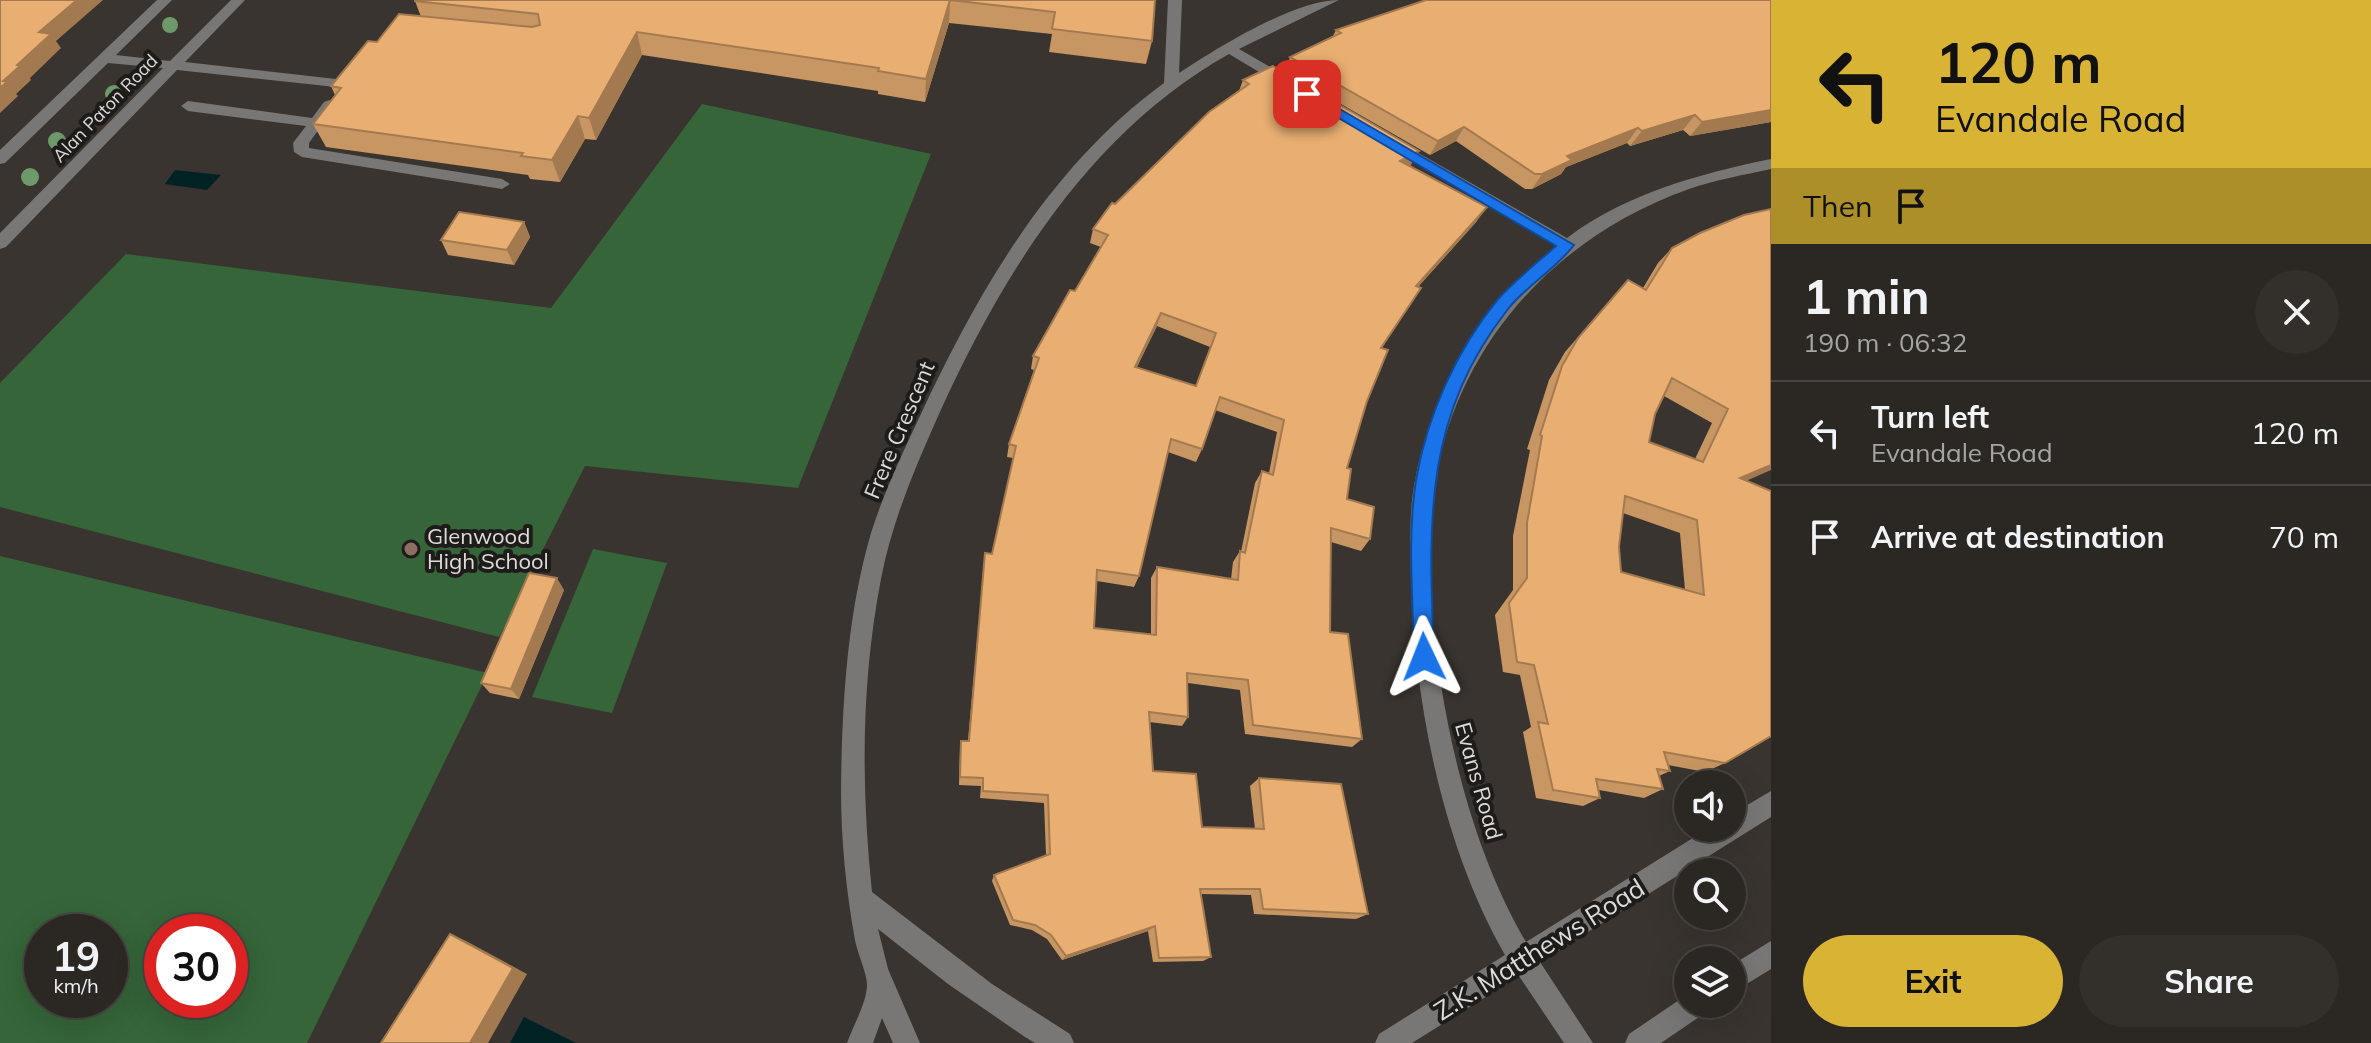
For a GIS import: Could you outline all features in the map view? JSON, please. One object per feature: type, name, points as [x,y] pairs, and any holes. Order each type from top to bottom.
[{"type":"street","name":"Alan Paton Road","points":[[0,159],[165,0]]},
{"type":"street","name":"Alan Paton Road","points":[[0,243],[238,0]]},
{"type":"street","points":[[1171,86],[1175,0]]},
{"type":"street","name":"Frere Crescent","points":[[907,1043],[868,948],[860,898],[855,819],[855,713],[864,618],[881,535],[909,459],[995,282],[1029,231],[1073,177],[1120,128],[1171,86],[1285,19],[1332,0]]},
{"type":"street","points":[[1230,49],[1297,88]]},
{"type":"street","points":[[105,58],[350,78],[299,148],[308,154],[502,184]]},
{"type":"street","points":[[188,106],[316,123]]},
{"type":"street","points":[[0,131],[25,135]]},
{"type":"street","points":[[1378,135],[1566,245]]},
{"type":"street","name":"Evans Road","points":[[1580,1043],[1523,961],[1497,913],[1460,816],[1442,752],[1424,657],[1421,557],[1425,481],[1440,422],[1468,354],[1505,302],[1566,245],[1628,209],[1673,189],[1771,164]]},
{"type":"street","name":"Z.K. Matthews Road","points":[[1388,1043],[1771,803]]},
{"type":"street","points":[[860,898],[952,972],[1026,1024],[1061,1043]]},
{"type":"street","points":[[1746,971],[1771,954]]},
{"type":"street","points":[[860,1043],[881,983]]},
{"type":"street","points":[[1638,1043],[1675,1018]]},
{"type":"green space","points":[[702,104],[931,154],[798,488],[585,466],[499,637],[0,507],[0,383],[126,254],[551,308]]},
{"type":"green space","points":[[593,549],[667,563],[612,713],[532,697]]},
{"type":"green space","points":[[0,556],[488,673],[307,1043],[0,1043]]},
{"type":"water","points":[[175,170],[221,175],[207,190],[165,184]]},
{"type":"water","points":[[524,1017],[576,1043],[510,1043]]},
{"type":"building","points":[[0,0],[77,0],[39,32],[51,34],[17,65],[20,66],[3,81],[7,82],[0,88]]},
{"type":"building","points":[[415,0],[950,0],[926,79],[878,71],[879,68],[637,32],[589,118],[578,116],[552,160],[521,156],[523,153],[313,124],[341,88],[331,86],[368,41],[377,42],[399,14],[532,27],[540,25],[538,14]]},
{"type":"building","points":[[950,0],[1155,0],[1152,41],[1052,29],[1055,12]]},
{"type":"building","points":[[1426,0],[1771,0],[1771,110],[1702,122],[1695,115],[1642,131],[1638,128],[1567,156],[1572,160],[1542,174],[1535,174],[1464,127],[1438,141],[1290,57],[1341,33],[1336,30]]},
{"type":"building","points":[[1273,66],[1419,151],[1400,161],[1487,207],[1416,286],[1421,288],[1381,348],[1388,350],[1367,401],[1347,468],[1351,469],[1347,499],[1374,507],[1370,539],[1331,528],[1330,632],[1348,634],[1362,739],[1253,725],[1248,680],[1187,673],[1188,717],[1149,712],[1153,771],[1196,774],[1202,827],[1264,829],[1259,778],[1341,784],[1368,914],[1263,909],[1260,889],[1200,889],[1211,957],[1159,958],[1155,926],[1066,956],[1051,935],[1035,925],[1013,920],[994,875],[1050,854],[1048,795],[983,791],[983,778],[960,777],[961,741],[969,741],[985,553],[992,554],[1016,446],[1009,444],[1039,358],[1033,356],[1070,290],[1075,291],[1108,235],[1093,229],[1112,203],[1115,204],[1209,112],[1249,84],[1243,80]],"holes":[[[1161,313],[1216,333],[1196,386],[1135,367]],[[1220,397],[1284,420],[1273,475],[1262,471],[1245,553],[1240,551],[1238,580],[1157,567],[1156,635],[1094,628],[1097,570],[1139,576],[1171,439],[1202,449]]]},
{"type":"building","points":[[1771,209],[1771,465],[1740,478],[1771,491],[1771,736],[1725,763],[1664,752],[1670,771],[1657,769],[1663,789],[1596,779],[1600,798],[1553,790],[1538,722],[1548,724],[1534,665],[1517,662],[1509,603],[1527,578],[1527,523],[1540,435],[1562,366],[1578,338],[1628,280],[1646,290],[1672,248],[1744,215]],"holes":[[[1672,378],[1728,409],[1703,462],[1649,442],[1655,414]],[[1625,496],[1697,520],[1704,595],[1621,572],[1619,547]]]},
{"type":"building","points":[[459,212],[524,222],[507,250],[441,240]]},
{"type":"building","points":[[529,573],[557,578],[511,689],[481,683]]},
{"type":"building","points":[[450,934],[513,968],[470,1043],[381,1043]]},
{"type":"place","name":"Glenwood High School","points":[[411,549]]},
{"type":"route","points":[[1307,94],[1566,245],[1505,302],[1468,354],[1440,422],[1425,481],[1421,557],[1424,657]]}]
